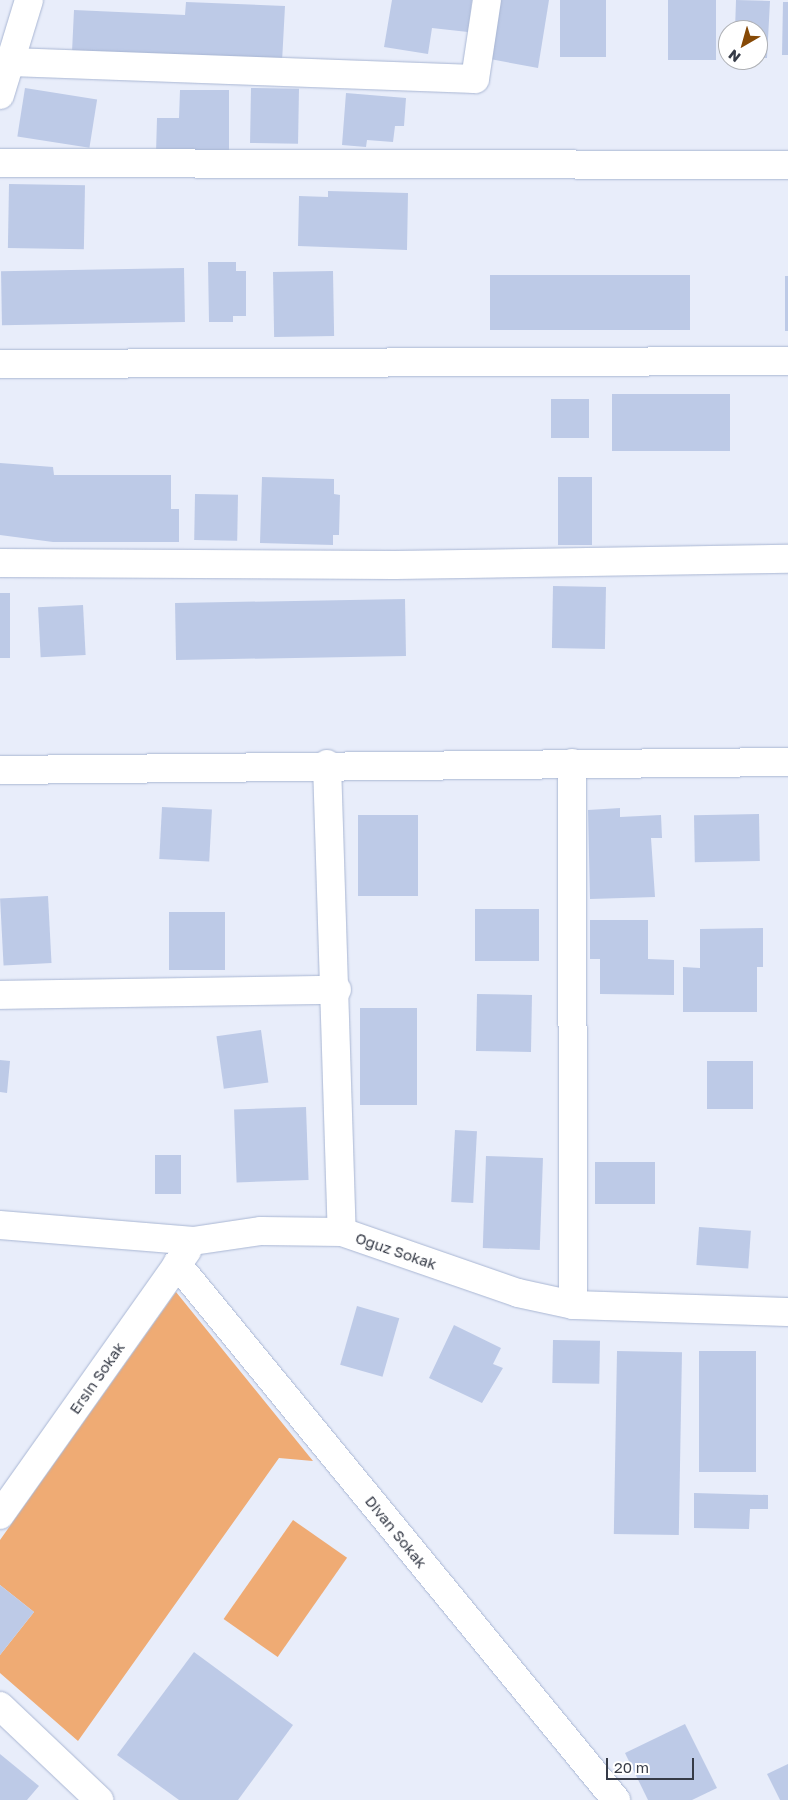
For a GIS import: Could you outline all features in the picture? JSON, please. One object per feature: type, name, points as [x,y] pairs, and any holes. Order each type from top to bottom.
[{"type":"street","points":[[0,95],[29,0]]},
{"type":"street","points":[[11,62],[475,79],[486,0]]},
{"type":"street","points":[[0,163],[788,165]]},
{"type":"street","points":[[0,364],[788,361]]},
{"type":"street","points":[[0,563],[395,565],[788,559]]},
{"type":"street","points":[[0,770],[327,764],[788,762]]},
{"type":"street","points":[[572,763],[574,1305]]},
{"type":"street","points":[[327,764],[337,990],[342,1232]]},
{"type":"street","points":[[0,995],[337,990]]},
{"type":"street","name":"Oğuz Sokak","points":[[0,1225],[194,1241],[261,1231],[342,1232],[518,1293],[574,1305],[788,1312]]},
{"type":"street","name":"Ersin Sokak","points":[[0,1515],[194,1241]]},
{"type":"street","name":"Divan Sokak","points":[[177,1264],[616,1800]]},
{"type":"street","points":[[0,1706],[99,1800]]},
{"type":"shaded area","points":[[176,1292],[313,1461],[279,1458],[78,1741],[0,1673],[0,1655],[34,1612],[0,1585],[0,1540]]},
{"type":"shaded area","points":[[293,1520],[347,1558],[278,1657],[224,1619]]},
{"type":"building","points":[[392,0],[472,0],[468,32],[432,28],[428,54],[384,47]]},
{"type":"building","points":[[499,0],[549,0],[538,68],[490,59]]},
{"type":"building","points":[[560,0],[606,0],[606,57],[560,57]]},
{"type":"building","points":[[668,0],[716,0],[716,60],[668,60]]},
{"type":"building","points":[[736,0],[770,1],[768,39],[768,20],[735,20]]},
{"type":"building","points":[[186,2],[285,6],[282,62],[72,52],[74,10],[185,15]]},
{"type":"building","points":[[783,2],[788,2],[788,55],[782,55]]},
{"type":"building","points":[[25,88],[97,99],[89,148],[17,136]]},
{"type":"building","points":[[251,88],[299,89],[298,144],[250,143]]},
{"type":"building","points":[[180,90],[229,90],[229,154],[156,153],[157,118],[179,118]]},
{"type":"building","points":[[346,93],[406,98],[404,126],[395,126],[393,142],[367,140],[366,147],[342,145]]},
{"type":"building","points":[[9,184],[85,185],[84,249],[8,248]]},
{"type":"building","points":[[328,191],[408,193],[407,250],[298,246],[299,196],[328,197]]},
{"type":"building","points":[[208,262],[236,262],[236,271],[246,271],[246,316],[233,316],[233,322],[209,322]]},
{"type":"building","points":[[184,268],[185,322],[2,325],[1,271]]},
{"type":"building","points":[[333,271],[334,336],[274,337],[273,272]]},
{"type":"building","points":[[490,275],[690,275],[690,330],[490,330]]},
{"type":"building","points":[[785,276],[788,276],[788,331],[785,331]]},
{"type":"building","points":[[612,394],[730,394],[730,451],[612,451]]},
{"type":"building","points":[[551,399],[589,399],[589,438],[551,438]]},
{"type":"building","points":[[0,463],[53,467],[54,475],[171,475],[171,509],[179,509],[179,542],[53,542],[0,535]]},
{"type":"building","points":[[262,477],[334,479],[334,494],[340,495],[339,535],[333,535],[333,545],[260,543]]},
{"type":"building","points":[[558,477],[592,477],[592,545],[558,545]]},
{"type":"building","points":[[195,494],[238,495],[237,541],[194,540]]},
{"type":"building","points":[[553,586],[606,587],[605,649],[552,648]]},
{"type":"building","points":[[0,593],[10,593],[10,658],[0,658]]},
{"type":"building","points":[[405,599],[406,656],[176,660],[175,603]]},
{"type":"building","points":[[83,605],[86,655],[41,657],[38,607]]},
{"type":"building","points":[[162,807],[212,810],[209,862],[159,859]]},
{"type":"building","points":[[620,808],[620,817],[661,815],[662,838],[651,838],[655,897],[590,899],[588,810]]},
{"type":"building","points":[[759,814],[760,861],[695,862],[694,815]]},
{"type":"building","points":[[358,815],[418,815],[418,896],[358,896]]},
{"type":"building","points":[[48,896],[52,963],[4,965],[0,899]]},
{"type":"building","points":[[475,909],[539,909],[539,961],[475,961]]},
{"type":"building","points":[[169,912],[225,912],[225,970],[169,970]]},
{"type":"building","points":[[590,920],[648,920],[648,959],[674,960],[674,995],[600,994],[600,959],[590,959]]},
{"type":"building","points":[[763,928],[763,967],[757,967],[757,1012],[683,1012],[683,967],[700,968],[700,929]]},
{"type":"building","points":[[477,994],[532,995],[531,1052],[476,1051]]},
{"type":"building","points":[[360,1008],[417,1008],[417,1105],[360,1105]]},
{"type":"building","points":[[261,1030],[268,1082],[224,1089],[216,1036]]},
{"type":"building","points":[[0,1060],[10,1061],[7,1093],[0,1092]]},
{"type":"building","points":[[707,1061],[753,1061],[753,1109],[707,1109]]},
{"type":"building","points":[[306,1107],[309,1180],[237,1182],[234,1110]]},
{"type":"building","points":[[455,1130],[477,1131],[473,1203],[451,1202]]},
{"type":"building","points":[[155,1155],[181,1155],[181,1194],[155,1194]]},
{"type":"building","points":[[486,1156],[543,1158],[540,1250],[483,1248]]},
{"type":"building","points":[[595,1162],[655,1162],[655,1204],[595,1204]]},
{"type":"building","points":[[699,1227],[751,1231],[748,1269],[696,1265]]},
{"type":"building","points":[[357,1306],[399,1318],[382,1377],[340,1365]]},
{"type":"building","points":[[454,1325],[501,1348],[493,1364],[503,1368],[482,1403],[429,1378]]},
{"type":"building","points":[[553,1340],[600,1341],[599,1384],[552,1383]]},
{"type":"building","points":[[617,1351],[682,1352],[679,1535],[614,1534]]},
{"type":"building","points":[[699,1351],[756,1351],[756,1472],[699,1472]]},
{"type":"building","points":[[694,1493],[768,1495],[768,1509],[750,1509],[749,1529],[694,1528]]},
{"type":"building","points":[[0,1585],[34,1612],[0,1655]]},
{"type":"building","points":[[194,1652],[293,1725],[238,1800],[179,1800],[117,1755]]},
{"type":"building","points":[[685,1724],[717,1788],[692,1800],[648,1800],[625,1753]]},
{"type":"building","points":[[0,1754],[39,1786],[27,1800],[0,1800]]},
{"type":"building","points":[[788,1764],[788,1800],[780,1800],[767,1774]]}]
